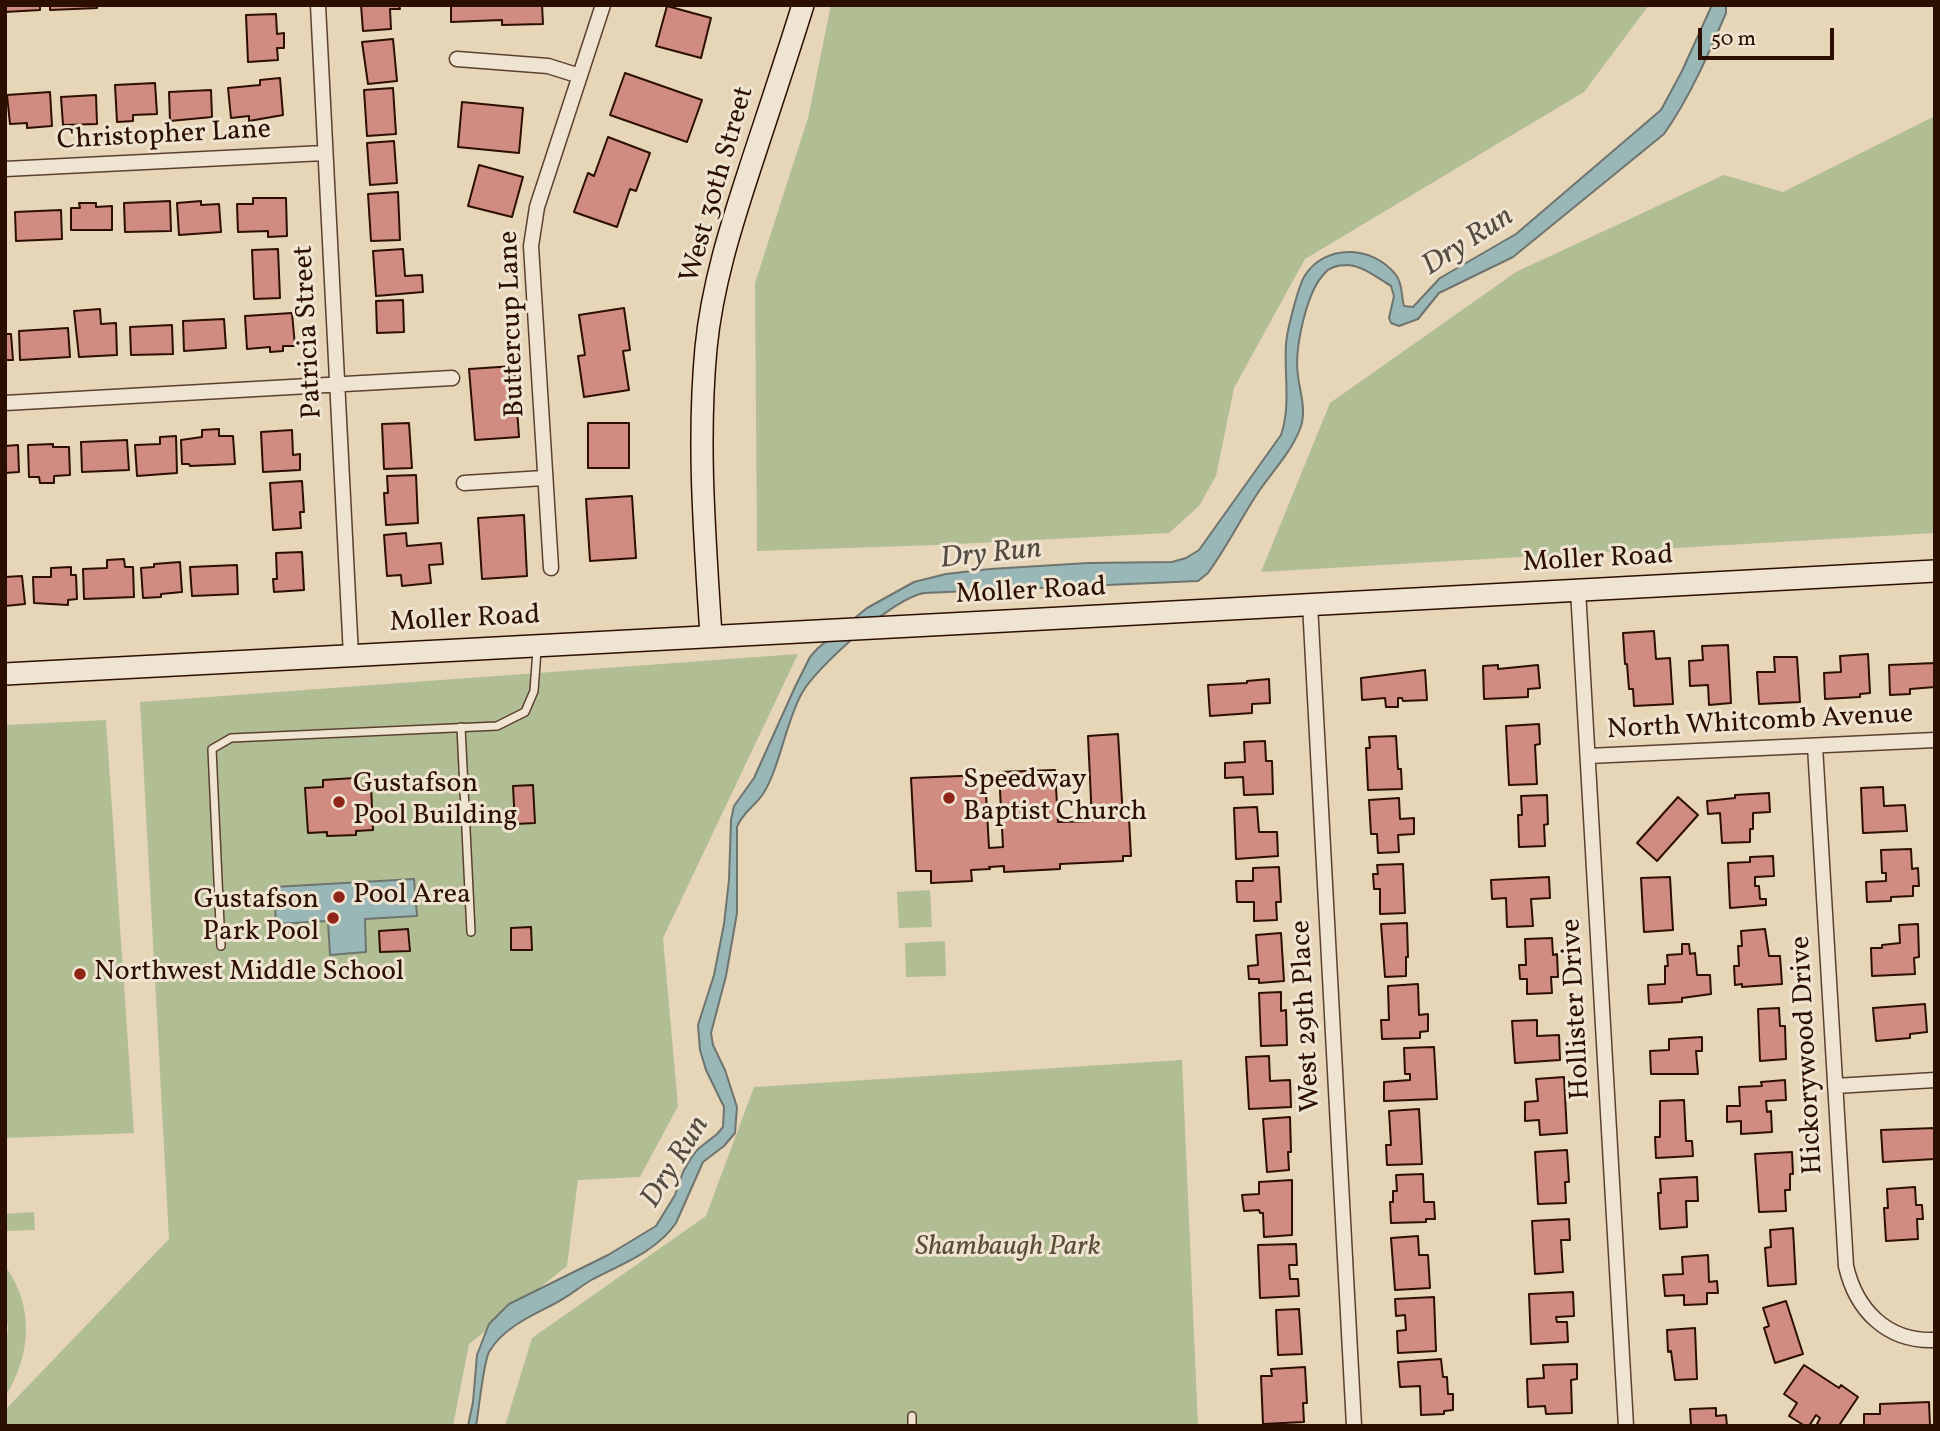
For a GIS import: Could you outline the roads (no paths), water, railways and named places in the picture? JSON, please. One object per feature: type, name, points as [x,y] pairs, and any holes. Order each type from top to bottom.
[{"type":"street","name":"Patricia Street","points":[[317,5],[351,656]]},
{"type":"street","name":"Buttercup Lane","points":[[551,568],[531,246],[537,207],[603,5]]},
{"type":"street","name":"West 30th Street","points":[[711,636],[700,433],[709,331],[732,222],[803,5]]},
{"type":"street","points":[[457,59],[548,66],[580,76]]},
{"type":"street","name":"Christopher Lane","points":[[5,169],[324,153]]},
{"type":"street","points":[[5,403],[452,377]]},
{"type":"street","points":[[464,483],[544,478]]},
{"type":"street","name":"Moller Road","points":[[5,674],[1935,571]]},
{"type":"street","name":"Hollister Drive","points":[[1578,590],[1626,1426]]},
{"type":"street","name":"West 29th Place","points":[[1310,604],[1354,1426]]},
{"type":"street","name":"North Whitcomb Avenue","points":[[1588,756],[1935,740]]},
{"type":"street","name":"Hickorywood Drive","points":[[1815,746],[1846,1266],[1856,1297],[1873,1318],[1904,1336],[1935,1340]]},
{"type":"street","points":[[1835,1086],[1935,1080]]},
{"type":"lane","points":[[221,946],[212,749],[231,738],[497,726],[525,712],[534,691],[537,646]]},
{"type":"lane","points":[[461,727],[471,932]]},
{"type":"lane","points":[[912,1416],[912,1426]]},
{"type":"water","name":"Dry Run","points":[[1712,5],[1726,5],[1726,13],[1690,91],[1664,134],[1513,257],[1439,293],[1418,319],[1399,326],[1391,323],[1389,318],[1394,296],[1391,286],[1354,266],[1335,267],[1324,274],[1312,294],[1300,337],[1297,365],[1303,409],[1300,429],[1292,446],[1259,491],[1215,563],[1198,581],[924,593],[894,607],[876,620],[823,666],[796,704],[769,783],[737,827],[737,913],[726,976],[711,1033],[737,1107],[735,1133],[724,1146],[703,1162],[676,1223],[659,1241],[501,1336],[489,1352],[485,1366],[476,1426],[468,1426],[477,1355],[489,1324],[509,1304],[608,1255],[656,1226],[675,1195],[691,1158],[723,1127],[724,1107],[706,1070],[700,1050],[698,1025],[714,975],[724,924],[731,820],[734,806],[754,778],[810,657],[867,608],[914,582],[946,574],[990,569],[1088,563],[1172,562],[1199,550],[1281,435],[1286,402],[1287,338],[1302,282],[1313,266],[1324,258],[1349,252],[1375,258],[1396,275],[1404,306],[1413,307],[1440,278],[1516,234],[1661,110]]},
{"type":"water","name":"Gustafson Park Pool","points":[[414,879],[417,916],[365,919],[366,952],[330,955],[328,921],[276,924],[274,887]]},
{"type":"place","name":"Speedway Baptist Church","points":[[949,798]]},
{"type":"place","name":"Gustafson Pool Building","points":[[339,802]]},
{"type":"place","name":"Pool Area","points":[[339,897]]},
{"type":"place","name":"Gustafson Park Pool","points":[[333,918]]},
{"type":"place","name":"Northwest Middle School","points":[[80,974]]},
{"type":"park label","name":"Shambaugh Park","points":[[1008,1249]]}]
